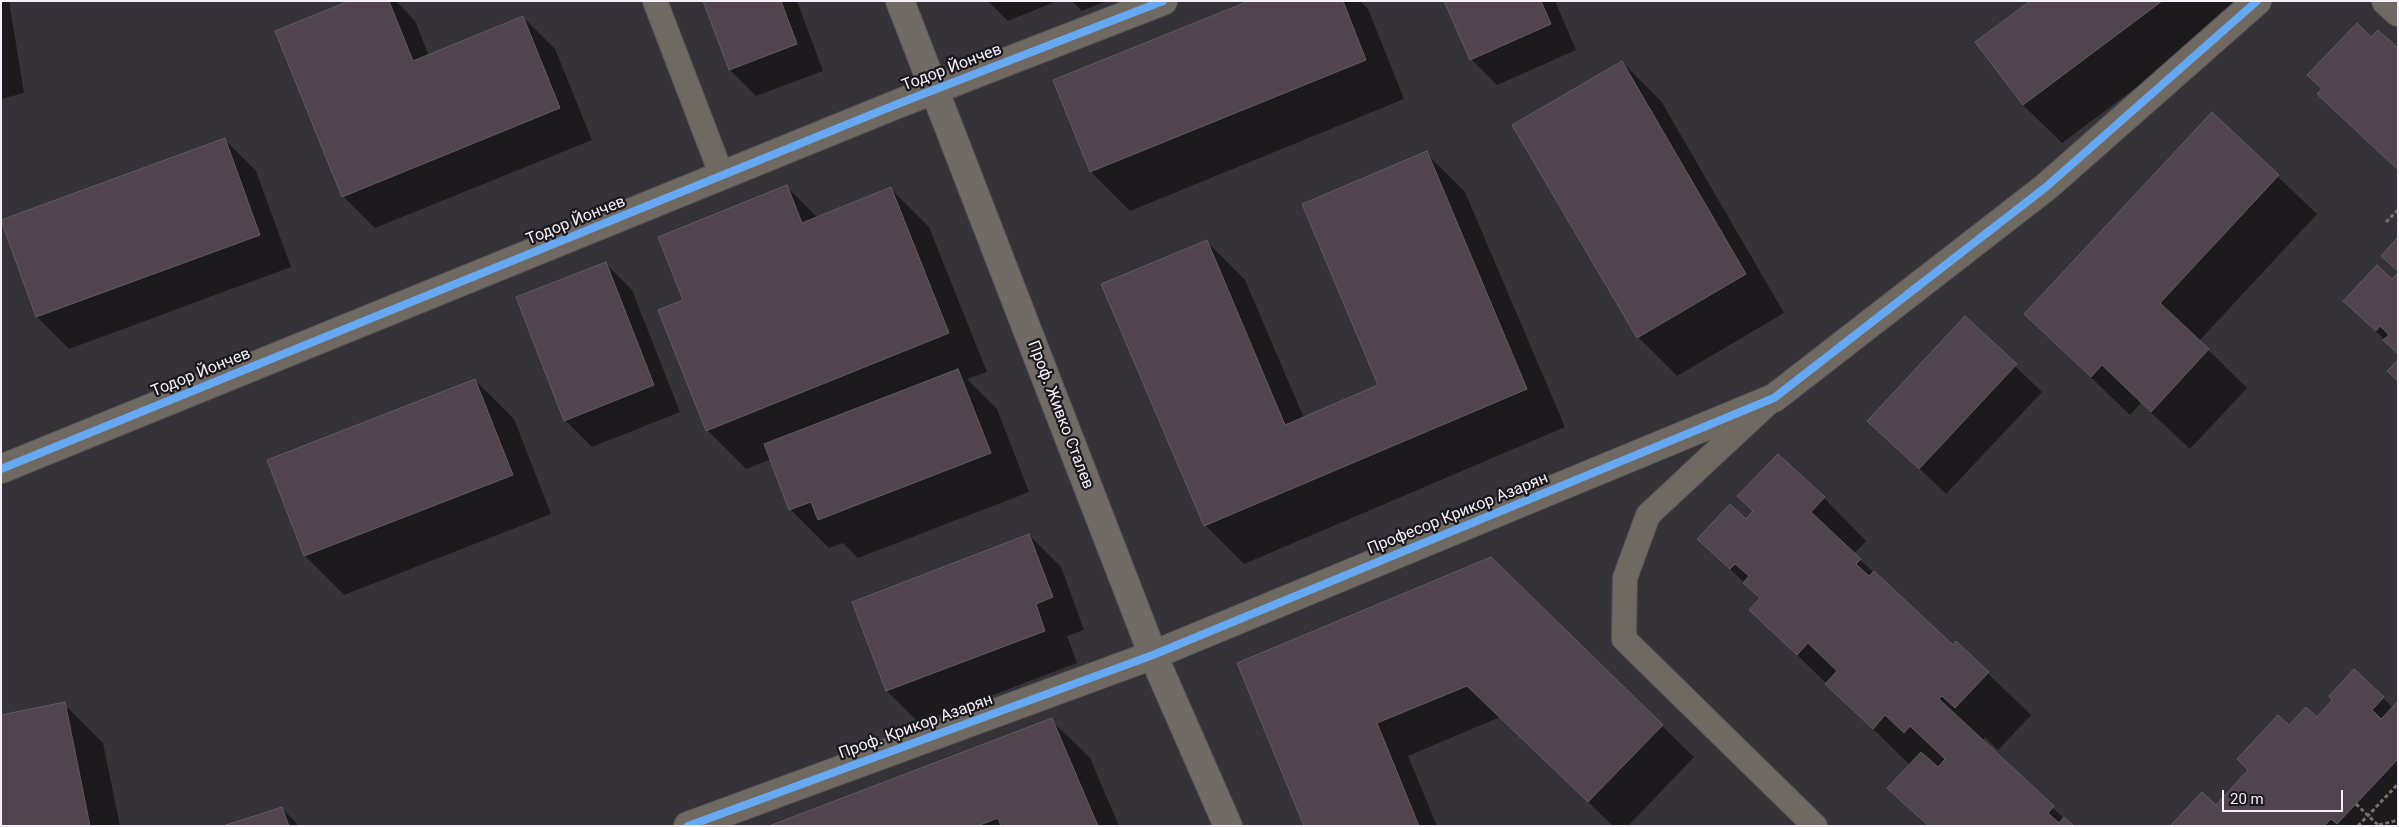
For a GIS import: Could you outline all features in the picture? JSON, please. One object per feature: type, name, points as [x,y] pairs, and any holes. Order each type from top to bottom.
[{"type":"street","name":"Проф. Живко Сталев","points":[[900,1],[1153,655],[1228,826]]},
{"type":"street","name":"Тодор Йончев","points":[[1,469],[935,90],[1163,1]]},
{"type":"street","name":"Професор Крикор Азарян","points":[[1153,655],[1774,398],[2046,187],[2257,1]]},
{"type":"street","points":[[2386,1],[2398,12]]},
{"type":"street","name":"Проф. Крикор Азарян","points":[[688,826],[1153,655]]},
{"type":"lane","points":[[655,1],[722,176]]},
{"type":"lane","points":[[1774,398],[1648,515],[1625,578],[1624,639],[1815,826]]},
{"type":"path","points":[[2386,222],[2398,210]]},
{"type":"path","points":[[2358,826],[2398,784]]},
{"type":"path","points":[[2356,804],[2379,825],[2398,820]]},
{"type":"building","points":[[349,1],[389,1],[413,61],[523,16],[560,108],[342,197],[275,31]]},
{"type":"building","points":[[703,1],[781,1],[797,44],[729,70]]},
{"type":"building","points":[[1249,1],[1343,1],[1366,60],[1090,172],[1053,80]]},
{"type":"building","points":[[1444,1],[1541,1],[1551,24],[1470,60]]},
{"type":"building","points":[[2030,1],[2162,1],[2023,105],[1975,42]]},
{"type":"building","points":[[2357,23],[2371,37],[2378,30],[2398,48],[2398,170],[2317,94],[2322,89],[2307,75]]},
{"type":"building","points":[[1622,61],[1746,274],[1637,338],[1512,125]]},
{"type":"building","points":[[2212,112],[2279,175],[2160,303],[2209,349],[2151,412],[2102,365],[2091,377],[2024,314]]},
{"type":"building","points":[[225,138],[260,235],[36,317],[1,220]]},
{"type":"building","points":[[1427,151],[1527,389],[1204,526],[1101,284],[1207,240],[1285,425],[1378,385],[1302,204]]},
{"type":"building","points":[[787,185],[802,223],[891,187],[949,333],[706,431],[658,310],[683,300],[658,237]]},
{"type":"building","points":[[2398,237],[2398,271],[2381,256]]},
{"type":"building","points":[[606,262],[654,385],[564,421],[516,297]]},
{"type":"building","points":[[2377,265],[2392,279],[2398,273],[2398,354],[2383,340],[2389,335],[2380,326],[2376,331],[2343,301]]},
{"type":"building","points":[[1965,316],[2017,364],[1919,469],[1867,421]]},
{"type":"building","points":[[2398,360],[2398,381],[2387,371]]},
{"type":"building","points":[[958,369],[991,453],[818,520],[811,502],[789,510],[764,444]]},
{"type":"building","points":[[475,379],[513,475],[304,556],[267,460]]},
{"type":"building","points":[[1778,454],[1825,497],[1811,512],[1861,559],[1856,564],[1869,576],[1874,571],[1953,645],[1956,641],[1989,672],[1955,708],[1942,696],[1939,699],[2054,806],[2048,813],[2059,823],[2064,817],[2074,826],[1928,826],[1887,788],[1921,752],[1938,767],[1945,759],[1910,726],[1904,733],[1885,715],[1873,729],[1825,684],[1837,671],[1808,643],[1797,655],[1749,610],[1760,598],[1743,583],[1749,576],[1735,564],[1730,569],[1697,539],[1730,504],[1746,519],[1753,511],[1737,496]]},
{"type":"building","points":[[1029,534],[1053,597],[1036,604],[1045,631],[886,691],[852,602]]},
{"type":"building","points":[[1491,557],[1663,725],[1588,802],[1467,686],[1377,723],[1419,826],[1304,826],[1237,663]]},
{"type":"building","points":[[2354,669],[2384,697],[2372,710],[2381,719],[2398,701],[2398,759],[2337,824],[2331,819],[2324,826],[2170,826],[2202,792],[2216,805],[2248,770],[2237,759],[2278,715],[2289,725],[2306,707],[2317,717],[2332,700],[2329,696]]},
{"type":"building","points":[[65,702],[90,826],[1,826],[1,715]]},
{"type":"building","points":[[1052,718],[1098,826],[1001,826],[998,818],[977,826],[769,826]]},
{"type":"building","points":[[282,807],[289,826],[223,826]]},
{"type":"cycle path","points":[[1,469],[895,105],[1163,1]]},
{"type":"cycle path","points":[[688,826],[1153,655],[1774,398],[2046,187],[2257,1]]}]
